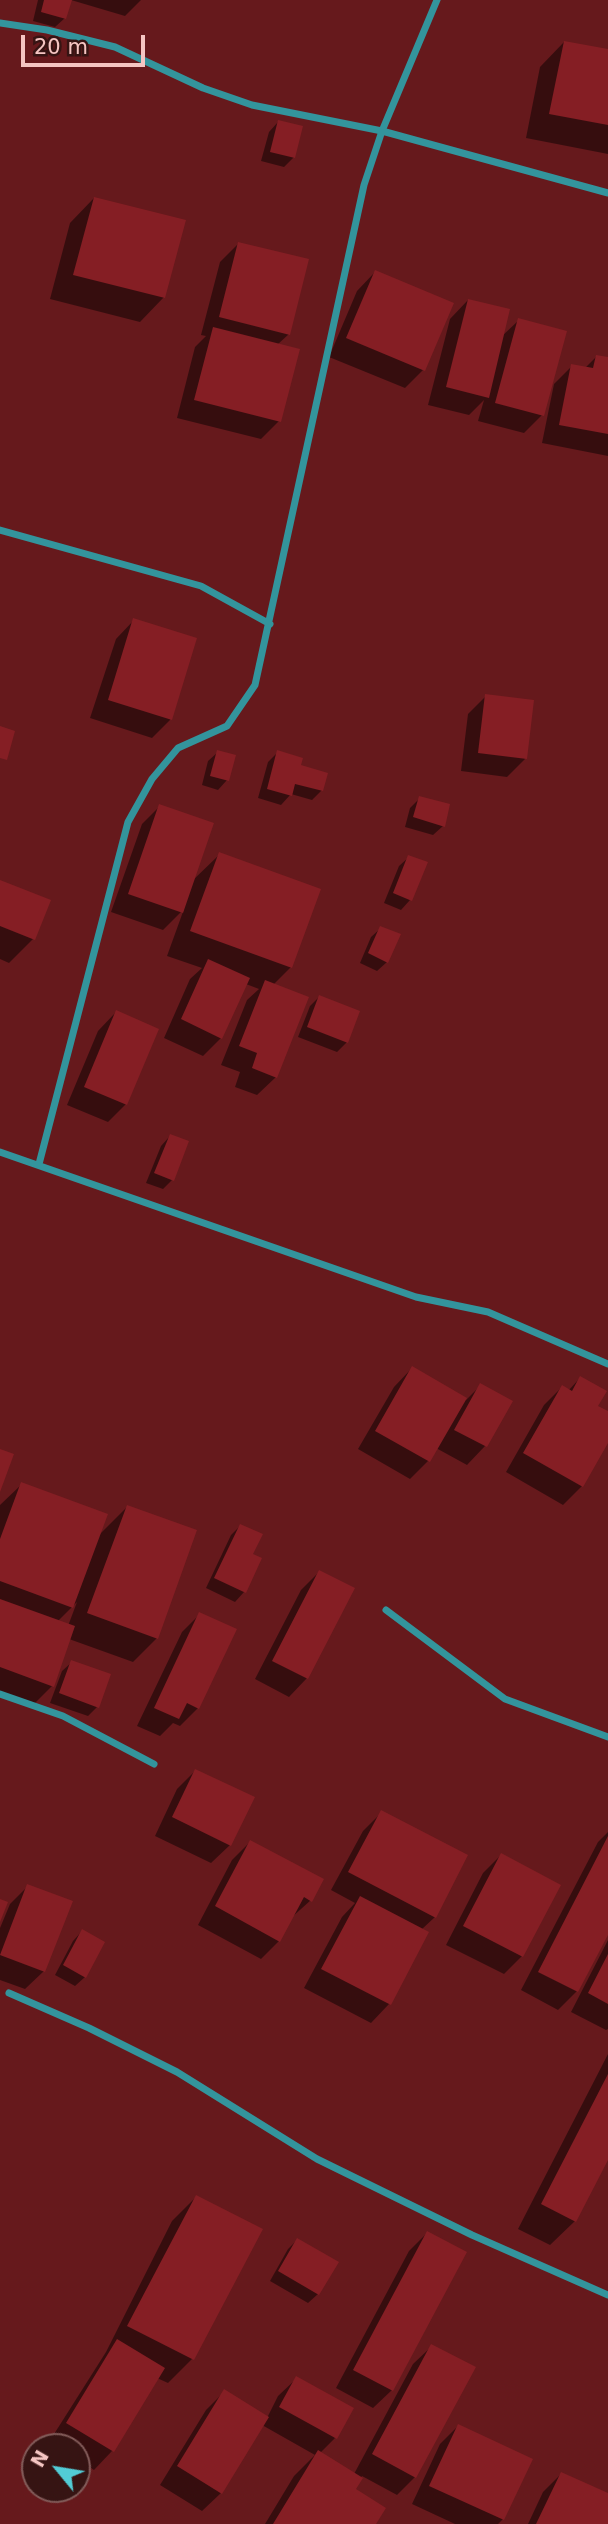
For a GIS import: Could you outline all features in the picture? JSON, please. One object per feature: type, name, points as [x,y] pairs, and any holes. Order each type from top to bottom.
[{"type":"street","points":[[39,1164],[128,822],[152,779],[177,748],[227,726],[255,685],[351,244],[382,131],[438,0]]},
{"type":"street","points":[[0,23],[47,30],[115,47],[203,88],[252,105],[382,131],[608,193]]},
{"type":"street","points":[[0,530],[201,586],[270,624]]},
{"type":"street","points":[[0,1152],[416,1297],[488,1312],[608,1364]]},
{"type":"street","points":[[386,1610],[505,1699],[608,1737]]},
{"type":"street","points":[[0,1694],[63,1716],[154,1764]]},
{"type":"street","points":[[9,1993],[89,2028],[177,2072],[317,2159],[472,2235],[608,2295]]},
{"type":"building","points":[[44,0],[72,0],[66,19],[41,12]]},
{"type":"building","points":[[564,41],[608,49],[608,125],[549,114]]},
{"type":"building","points":[[278,120],[303,126],[295,158],[270,152]]},
{"type":"building","points":[[94,197],[186,220],[165,298],[73,275]]},
{"type":"building","points":[[238,242],[309,259],[290,335],[219,317]]},
{"type":"building","points":[[375,270],[454,303],[425,371],[346,338]]},
{"type":"building","points":[[468,299],[510,309],[489,398],[446,387]]},
{"type":"building","points":[[518,318],[567,331],[544,416],[495,403]]},
{"type":"building","points":[[213,327],[300,349],[281,422],[194,400]]},
{"type":"building","points":[[596,355],[608,357],[608,434],[559,425],[571,364],[593,368]]},
{"type":"building","points":[[133,618],[197,638],[172,720],[108,700]]},
{"type":"building","points":[[485,694],[534,700],[527,759],[478,753]]},
{"type":"building","points":[[0,726],[15,731],[7,760],[0,758]]},
{"type":"building","points":[[217,750],[236,755],[229,781],[210,776]]},
{"type":"building","points":[[277,750],[303,758],[301,765],[328,773],[323,791],[295,784],[292,796],[267,789]]},
{"type":"building","points":[[419,796],[450,804],[445,827],[413,817]]},
{"type":"building","points":[[159,804],[214,823],[183,913],[128,894]]},
{"type":"building","points":[[219,852],[321,889],[292,968],[190,931]]},
{"type":"building","points":[[408,855],[428,862],[412,901],[393,893]]},
{"type":"building","points":[[0,880],[51,900],[35,940],[0,926]]},
{"type":"building","points":[[380,926],[401,934],[388,963],[368,953]]},
{"type":"building","points":[[208,959],[250,978],[222,1039],[181,1019]]},
{"type":"building","points":[[265,980],[309,997],[277,1078],[252,1068],[257,1053],[239,1046]]},
{"type":"building","points":[[319,995],[360,1011],[348,1043],[307,1027]]},
{"type":"building","points":[[116,1010],[159,1029],[127,1105],[84,1087]]},
{"type":"building","points":[[170,1134],[189,1141],[174,1181],[154,1173]]},
{"type":"building","points":[[412,1366],[467,1398],[430,1462],[375,1431]]},
{"type":"building","points":[[580,1376],[607,1391],[598,1406],[608,1411],[608,1443],[583,1487],[523,1453],[562,1385],[572,1391]]},
{"type":"building","points":[[480,1383],[513,1401],[487,1447],[454,1430]]},
{"type":"building","points":[[0,1449],[14,1454],[0,1492]]},
{"type":"building","points":[[21,1482],[108,1514],[73,1608],[0,1581],[0,1539]]},
{"type":"building","points":[[127,1505],[197,1530],[158,1639],[87,1613]]},
{"type":"building","points":[[240,1524],[263,1534],[253,1554],[262,1558],[246,1593],[214,1578]]},
{"type":"building","points":[[319,1570],[355,1588],[308,1679],[272,1661]]},
{"type":"building","points":[[0,1599],[75,1626],[54,1687],[0,1667]]},
{"type":"building","points":[[199,1612],[237,1629],[199,1709],[187,1703],[179,1719],[154,1708]]},
{"type":"building","points":[[71,1660],[111,1674],[99,1708],[59,1693]]},
{"type":"building","points":[[195,1769],[255,1797],[231,1846],[172,1817]]},
{"type":"building","points":[[381,1810],[468,1855],[436,1918],[348,1872]]},
{"type":"building","points":[[608,1836],[608,1935],[578,1992],[538,1972]]},
{"type":"building","points":[[250,1840],[324,1879],[312,1902],[304,1897],[280,1942],[215,1906]]},
{"type":"building","points":[[501,1853],[561,1885],[523,1957],[463,1926]]},
{"type":"building","points":[[27,1884],[73,1901],[45,1972],[0,1955]]},
{"type":"building","points":[[360,1896],[429,1932],[391,2005],[321,1969]]},
{"type":"building","points":[[0,1899],[8,1902],[0,1922]]},
{"type":"building","points":[[82,1929],[105,1942],[86,1978],[63,1965]]},
{"type":"building","points":[[608,1954],[608,2004],[588,1993]]},
{"type":"building","points":[[608,2074],[608,2160],[576,2222],[541,2204]]},
{"type":"building","points":[[196,2195],[263,2229],[194,2360],[127,2326]]},
{"type":"building","points":[[427,2231],[467,2252],[393,2391],[353,2370]]},
{"type":"building","points":[[297,2238],[339,2262],[319,2295],[278,2271]]},
{"type":"building","points":[[117,2339],[165,2368],[114,2452],[91,2438],[91,2433],[83,2433],[66,2423]]},
{"type":"building","points":[[431,2344],[476,2367],[416,2478],[372,2454]]},
{"type":"building","points":[[296,2376],[354,2408],[337,2439],[279,2407]]},
{"type":"building","points":[[224,2389],[269,2417],[222,2494],[177,2466]]},
{"type":"building","points":[[458,2424],[533,2459],[504,2520],[429,2486]]},
{"type":"building","points":[[318,2450],[363,2478],[356,2489],[386,2508],[376,2524],[273,2524]]},
{"type":"building","points":[[561,2472],[608,2493],[608,2524],[536,2524]]}]
